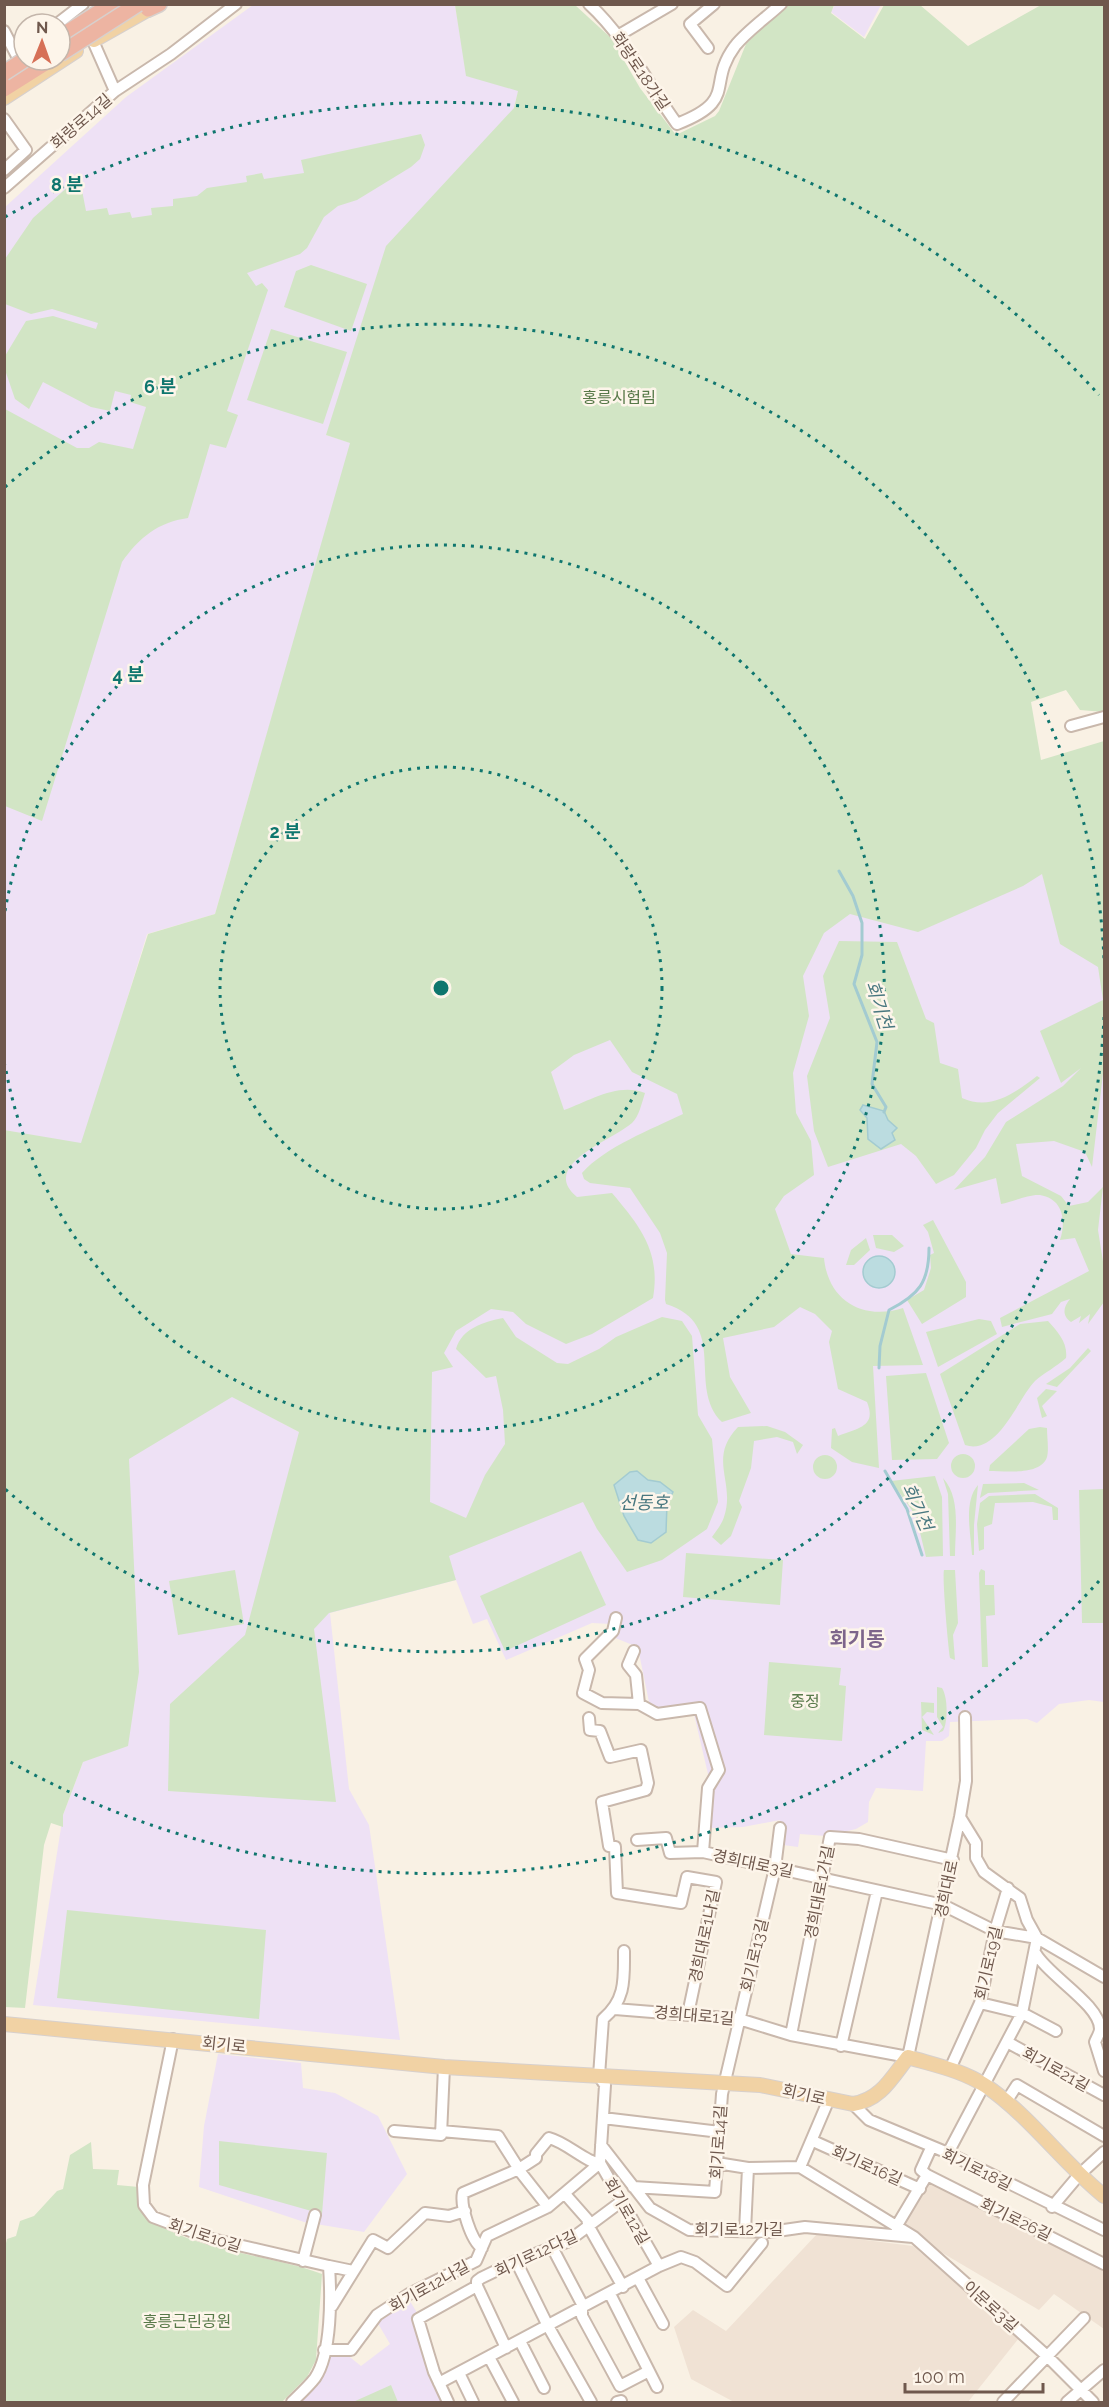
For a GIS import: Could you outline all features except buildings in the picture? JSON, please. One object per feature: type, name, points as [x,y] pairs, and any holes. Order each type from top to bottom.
[{"type":"highway","points":[[72,48],[150,6]]},
{"type":"highway","points":[[72,25],[103,8]]},
{"type":"highway","points":[[72,29],[103,8]]},
{"type":"main road","points":[[72,33],[103,8],[122,4]]},
{"type":"main road","points":[[4,98],[150,6]]},
{"type":"main road","points":[[93,40],[92,28],[103,8]]},
{"type":"main road","name":"회기로","points":[[4,2024],[444,2067],[725,2082],[777,2087],[852,2104]]},
{"type":"main road","points":[[852,2104],[867,2102],[879,2095],[908,2057],[950,2069],[984,2085],[1006,2102],[1079,2175],[1104,2196]]},
{"type":"street","points":[[115,91],[171,54],[236,4]]},
{"type":"street","name":"화랑로18가길","points":[[589,4],[619,35],[648,85],[677,124],[698,116],[715,102],[730,54],[736,45],[780,4]]},
{"type":"street","points":[[619,35],[672,4]]},
{"type":"street","points":[[708,48],[690,24],[714,4]]},
{"type":"street","points":[[4,31],[12,53]]},
{"type":"street","name":"화랑로14길","points":[[4,188],[115,91],[93,40]]},
{"type":"street","points":[[4,119],[26,150],[4,170]]},
{"type":"street","points":[[1071,726],[1104,717]]},
{"type":"street","name":"경희대로3길","points":[[616,1618],[613,1631],[585,1659],[589,1670],[583,1693],[602,1703],[639,1704],[657,1713],[700,1708],[719,1770],[708,1788],[703,1852],[943,1905],[995,1930],[1037,1938]]},
{"type":"street","points":[[634,1651],[628,1665],[636,1675],[639,1704]]},
{"type":"street","name":"경희대로","points":[[908,2057],[953,1860],[966,1780],[965,1717]]},
{"type":"street","name":"경희대로1나길","points":[[589,1718],[590,1730],[600,1731],[610,1757],[641,1750],[648,1783],[646,1790],[602,1802],[609,1846],[615,1847],[617,1893],[681,1903],[687,1877],[716,1882],[688,2014]]},
{"type":"street","name":"회기로21길","points":[[960,1817],[976,1843],[976,1858],[984,1872],[1020,1898],[1027,1920],[1037,1938],[1036,1954],[1022,2013],[984,2085]]},
{"type":"street","name":"회기로13길","points":[[725,2082],[775,1868],[780,1828]]},
{"type":"street","name":"경희대로1가길","points":[[791,2035],[830,1837],[859,1839],[953,1860]]},
{"type":"street","points":[[637,1840],[666,1838],[670,1853],[703,1852]]},
{"type":"street","name":"회기로19길","points":[[950,2069],[980,2003],[995,1930],[1008,1888]]},
{"type":"street","points":[[841,2046],[877,1891]]},
{"type":"street","points":[[1037,1938],[1104,1977]]},
{"type":"street","points":[[599,2076],[603,2019],[615,2009],[624,1981],[624,1951]]},
{"type":"street","points":[[1036,1954],[1042,1965],[1096,2016],[1100,2030],[1095,2042],[1104,2071]]},
{"type":"street","name":"회기로21길","points":[[980,2003],[1022,2013],[1056,2031]]},
{"type":"street","name":"경희대로1길","points":[[615,2009],[740,2019],[791,2035],[908,2057]]},
{"type":"street","name":"회기로10길","points":[[173,2039],[143,2185],[144,2205],[153,2217],[212,2239],[352,2271]]},
{"type":"street","name":"회기로21길","points":[[1007,2042],[1104,2095]]},
{"type":"street","points":[[394,2132],[441,2135],[444,2067]]},
{"type":"street","name":"회기로12길","points":[[599,2076],[605,2085],[600,2163],[659,2266]]},
{"type":"street","name":"회기로14길","points":[[633,2187],[715,2192],[722,2094],[725,2082]]},
{"type":"street","points":[[948,2153],[984,2085]]},
{"type":"street","points":[[1006,2102],[1017,2085],[1104,2136]]},
{"type":"street","name":"회기로16길","points":[[800,2167],[829,2099]]},
{"type":"street","name":"회기로18길","points":[[852,2104],[869,2120],[931,2148],[948,2153],[1052,2207],[1104,2230]]},
{"type":"street","points":[[603,2118],[720,2132]]},
{"type":"street","points":[[441,2131],[498,2136],[519,2169],[548,2207]]},
{"type":"street","points":[[482,2248],[476,2243],[465,2211],[463,2193],[519,2169],[536,2158],[536,2154],[549,2138],[567,2144],[592,2163],[600,2163]]},
{"type":"street","name":"회기로16길","points":[[813,2141],[920,2189]]},
{"type":"street","name":"회기로12가길","points":[[601,2145],[650,2208],[688,2230],[745,2231],[762,2236],[805,2227],[914,2237]]},
{"type":"street","points":[[896,2227],[927,2175],[921,2170],[921,2164],[931,2148]]},
{"type":"street","points":[[1052,2207],[1079,2175],[1104,2152]]},
{"type":"street","name":"회기로12나길","points":[[324,2350],[351,2350],[377,2315],[409,2294],[474,2262],[489,2235],[548,2207],[600,2163]]},
{"type":"street","points":[[717,2163],[748,2168],[800,2167]]},
{"type":"street","name":"이문로3길","points":[[800,2167],[914,2237],[1047,2356],[1093,2403]]},
{"type":"street","points":[[745,2231],[748,2168]]},
{"type":"street","name":"회기로26길","points":[[927,2175],[1104,2264]]},
{"type":"street","points":[[565,2194],[587,2219],[589,2227],[623,2287]]},
{"type":"street","name":"회기로12다길","points":[[439,2383],[418,2319],[477,2286],[481,2278],[516,2261],[553,2248],[589,2227],[592,2221],[622,2201]]},
{"type":"street","points":[[332,2306],[373,2239],[388,2248],[425,2213],[449,2216],[465,2211]]},
{"type":"street","points":[[303,2261],[315,2215]]},
{"type":"street","points":[[448,2403],[439,2383],[582,2309],[659,2266],[681,2257],[695,2262],[728,2286],[762,2246],[762,2236]]},
{"type":"street","points":[[553,2248],[582,2309],[582,2316],[620,2386],[649,2371]]},
{"type":"street","points":[[516,2261],[548,2326],[591,2403]]},
{"type":"street","points":[[292,2403],[315,2378],[324,2350],[332,2306],[328,2266]]},
{"type":"street","points":[[638,2278],[663,2324]]},
{"type":"street","points":[[477,2286],[506,2349]]},
{"type":"street","points":[[610,2294],[657,2387]]},
{"type":"street","points":[[1003,2403],[1084,2318]]},
{"type":"street","points":[[520,2341],[544,2388]]},
{"type":"street","points":[[489,2357],[513,2403]]},
{"type":"street","points":[[1068,2403],[1104,2370]]},
{"type":"street","points":[[459,2373],[473,2403]]},
{"type":"shaded area","points":[[253,5],[455,5],[467,76],[519,88],[507,135],[326,435],[351,443],[215,914],[147,934],[80,1153],[5,1137],[4,208],[126,97]]},
{"type":"shaded area","points":[[835,5],[881,5],[864,37],[831,12]]},
{"type":"shaded area","points":[[1042,874],[1104,915],[1104,1702],[1089,1700],[1059,1704],[1037,1723],[1027,1719],[950,1722],[949,1736],[942,1741],[926,1741],[923,1791],[876,1788],[869,1802],[868,1822],[856,1829],[826,1836],[800,1834],[798,1847],[776,1844],[780,1820],[743,1827],[709,1828],[712,1791],[693,1710],[658,1708],[649,1702],[639,1653],[635,1646],[613,1637],[611,1624],[592,1623],[506,1660],[487,1619],[473,1624],[456,1580],[330,1613],[349,1789],[369,1825],[400,2040],[33,2005],[63,1815],[83,1762],[138,1669],[128,1450],[232,1396],[299,1432],[541,950]]},
{"type":"shaded area","points":[[218,2054],[301,2063],[303,2088],[335,2093],[378,2116],[407,2174],[364,2232],[304,2222],[199,2187],[204,2126]]},
{"type":"shaded area","points":[[931,2172],[1104,2269],[1104,2329],[1054,2294],[1039,2310],[897,2226]]},
{"type":"shaded area","points":[[817,2234],[913,2246],[1019,2338],[968,2402],[734,2402],[691,2379],[674,2327],[693,2310],[726,2331]]},
{"type":"shaded area","points":[[408,2298],[416,2311],[428,2358],[446,2402],[298,2402],[327,2352],[346,2354],[361,2366],[390,2344],[376,2320]]},
{"type":"green space","name":"홍릉시험림","points":[[455,5],[575,5],[611,38],[640,88],[676,135],[715,116],[746,44],[785,5],[834,5],[831,13],[865,39],[884,5],[920,5],[968,46],[1041,5],[1104,5],[1104,712],[1080,710],[1066,690],[1031,702],[1041,760],[1104,741],[1104,1065],[1092,1167],[1085,1152],[1054,1141],[1016,1144],[1022,1176],[1061,1196],[1069,1206],[1088,1202],[1103,1187],[1098,1230],[1104,1268],[1104,1302],[1088,1324],[1090,1314],[1079,1323],[1081,1316],[1071,1322],[1066,1316],[1065,1308],[1070,1299],[1061,1302],[1052,1314],[1002,1327],[1000,1318],[1089,1271],[1075,1238],[1060,1240],[1063,1219],[1058,1206],[1048,1197],[1036,1195],[1001,1204],[996,1178],[954,1190],[985,1157],[1006,1122],[1063,1086],[1081,1068],[1061,1083],[1040,1031],[1103,1000],[1098,967],[1060,944],[1042,874],[1023,886],[918,932],[850,914],[824,933],[803,976],[809,1016],[793,1073],[796,1113],[811,1141],[814,1175],[784,1196],[775,1209],[791,1254],[824,1258],[832,1285],[850,1304],[874,1312],[903,1308],[923,1365],[873,1366],[879,1468],[852,1462],[831,1448],[832,1429],[835,1428],[838,1436],[859,1428],[870,1417],[869,1410],[867,1402],[838,1389],[829,1342],[832,1331],[815,1314],[800,1307],[774,1327],[723,1338],[730,1377],[751,1413],[722,1422],[712,1408],[707,1392],[702,1341],[697,1326],[685,1313],[666,1304],[667,1253],[660,1233],[630,1188],[590,1183],[584,1179],[582,1173],[616,1147],[683,1114],[677,1094],[632,1072],[610,1040],[574,1055],[551,1072],[564,1110],[614,1091],[635,1090],[645,1093],[632,1123],[583,1154],[572,1164],[566,1174],[567,1185],[577,1197],[612,1193],[631,1217],[651,1253],[655,1282],[653,1298],[592,1334],[566,1344],[526,1324],[513,1312],[491,1309],[456,1331],[444,1353],[453,1367],[432,1372],[430,1502],[466,1518],[485,1475],[505,1444],[503,1410],[496,1376],[486,1378],[456,1349],[468,1331],[481,1324],[503,1318],[516,1337],[557,1363],[568,1364],[599,1349],[616,1337],[662,1317],[682,1321],[692,1336],[698,1415],[712,1439],[718,1502],[707,1529],[662,1560],[627,1572],[597,1529],[583,1502],[449,1556],[456,1580],[329,1613],[314,1629],[336,1802],[168,1791],[170,1704],[245,1635],[299,1432],[232,1397],[129,1459],[139,1672],[128,1746],[83,1762],[63,1815],[63,1827],[51,1823],[44,1845],[25,2008],[5,2007],[4,1130],[81,1143],[148,934],[215,914],[350,443],[326,435],[386,246],[514,108],[518,91],[466,76]]},
{"type":"green space","points":[[421,134],[425,145],[420,159],[411,167],[357,200],[338,206],[324,217],[307,248],[300,254],[247,273],[256,286],[262,283],[268,290],[227,411],[238,415],[226,448],[210,444],[188,518],[167,523],[150,532],[122,562],[42,821],[5,806],[5,409],[77,448],[89,448],[99,442],[133,449],[146,407],[130,402],[131,395],[115,391],[110,411],[91,407],[43,382],[29,409],[15,399],[4,367],[5,356],[26,321],[53,316],[96,329],[98,323],[52,309],[31,314],[5,304],[5,259],[33,218],[71,184],[81,185],[86,211],[107,208],[109,215],[130,212],[132,218],[152,215],[151,208],[173,206],[173,199],[197,196],[207,188],[247,182],[246,176],[262,173],[264,179],[304,173],[301,160]]},
{"type":"green space","points":[[311,265],[367,284],[351,331],[284,307],[296,271]]},
{"type":"green space","points":[[271,329],[347,352],[323,424],[247,400]]},
{"type":"green space","points":[[839,941],[897,942],[926,1019],[934,1023],[940,1063],[958,1069],[962,1098],[983,1102],[993,1101],[1011,1094],[1037,1076],[1040,1078],[998,1113],[985,1130],[976,1148],[954,1175],[936,1184],[916,1156],[901,1144],[828,1167],[814,1131],[807,1076],[830,1018],[823,976]]},
{"type":"green space","points":[[933,1220],[966,1282],[966,1297],[922,1324],[907,1300],[924,1290],[931,1268],[930,1255],[934,1253],[928,1232],[923,1225]]},
{"type":"green space","points":[[873,1235],[892,1235],[904,1246],[894,1252],[876,1248]]},
{"type":"green space","points":[[866,1238],[870,1250],[854,1265],[846,1265],[851,1250]]},
{"type":"green space","points":[[979,1319],[991,1321],[997,1334],[938,1367],[926,1332]]},
{"type":"green space","points":[[1048,1321],[1064,1343],[1066,1358],[1035,1381],[997,1434],[977,1446],[965,1445],[940,1374],[1020,1324]]},
{"type":"green space","points":[[1088,1348],[1091,1351],[1057,1387],[1046,1384],[1070,1368]]},
{"type":"green space","points":[[926,1373],[949,1443],[937,1459],[892,1460],[886,1376]]},
{"type":"green space","points":[[1046,1389],[1057,1391],[1042,1406],[1047,1416],[1042,1418],[1037,1398]]},
{"type":"green space","points":[[767,1426],[785,1432],[803,1445],[797,1454],[793,1442],[777,1437],[754,1441],[751,1468],[739,1501],[742,1507],[731,1536],[721,1545],[712,1537],[723,1520],[727,1504],[724,1450],[738,1427]]},
{"type":"green space","points":[[1047,1428],[1048,1454],[1043,1463],[1030,1470],[989,1471],[990,1465],[1029,1429]]},
{"type":"green space","points":[[963,1454],[968,1455],[974,1461],[974,1471],[968,1477],[963,1478],[958,1477],[952,1471],[951,1466],[952,1461],[958,1455]]},
{"type":"green space","points":[[825,1455],[833,1459],[837,1467],[833,1475],[825,1479],[817,1475],[813,1467],[817,1459]]},
{"type":"green space","points":[[935,1476],[942,1497],[943,1556],[926,1557],[916,1516],[891,1481]]},
{"type":"green space","points":[[943,1478],[949,1486],[955,1505],[955,1556],[950,1556],[948,1494]]},
{"type":"green space","points":[[1024,1483],[1039,1490],[988,1493],[980,1498],[983,1484]]},
{"type":"green space","points":[[978,1485],[974,1555],[972,1555],[969,1509],[973,1492]]},
{"type":"green space","points":[[1104,1489],[1104,1623],[1082,1623],[1079,1490]]},
{"type":"green space","points":[[1035,1494],[1058,1508],[1058,1520],[1053,1520],[1052,1507],[1033,1502],[995,1503],[992,1524],[984,1527],[984,1549],[979,1551],[977,1524],[980,1503],[989,1496]]},
{"type":"green space","points":[[581,1551],[606,1605],[505,1651],[480,1596]]},
{"type":"green space","points":[[686,1553],[783,1560],[780,1605],[683,1597]]},
{"type":"green space","points":[[981,1569],[985,1571],[985,1585],[994,1585],[995,1615],[986,1616],[988,1667],[982,1667],[979,1573]]},
{"type":"green space","points":[[235,1570],[244,1624],[178,1635],[169,1581]]},
{"type":"green space","points":[[944,1570],[955,1570],[958,1623],[953,1635],[955,1660],[950,1658],[949,1651]]},
{"type":"green space","name":"중정","points":[[769,1662],[841,1668],[839,1685],[846,1686],[842,1741],[764,1735]]},
{"type":"green space","points":[[937,1687],[942,1688],[944,1692],[947,1709],[945,1727],[938,1733],[943,1727],[937,1717]]},
{"type":"green space","points":[[921,1702],[934,1703],[934,1713],[927,1712],[922,1717],[934,1735],[922,1730]]},
{"type":"green space","points":[[67,1910],[266,1930],[259,2019],[57,1998]]},
{"type":"green space","points":[[219,2141],[327,2153],[322,2214],[219,2185]]},
{"type":"green space","name":"홍릉근린공원","points":[[91,2142],[93,2169],[119,2170],[117,2185],[139,2187],[139,2208],[155,2222],[199,2242],[322,2274],[316,2360],[307,2377],[282,2402],[5,2402],[4,2251],[7,2239],[16,2236],[20,2221],[34,2216],[57,2191],[63,2189],[70,2155]]},
{"type":"green space","points":[[391,2385],[398,2402],[353,2402]]},
{"type":"water","points":[[863,1105],[884,1111],[888,1120],[897,1128],[892,1133],[895,1140],[881,1149],[868,1139],[867,1118],[860,1110]]},
{"type":"water","points":[[879,1256],[890,1261],[895,1272],[890,1283],[879,1288],[868,1283],[863,1272],[868,1261]]},
{"type":"water","name":"선동호","points":[[637,1471],[648,1480],[660,1482],[673,1492],[667,1504],[666,1532],[651,1543],[638,1540],[624,1516],[614,1485],[630,1472]]},
{"type":"waterway","name":"회기천","points":[[839,871],[853,896],[862,923],[862,955],[854,984],[877,1042],[872,1084],[886,1107],[884,1112]]},
{"type":"waterway","name":"회기천","points":[[879,1368],[880,1346],[889,1310],[908,1299],[920,1286],[927,1270],[929,1248]]},
{"type":"waterway","name":"회기천","points":[[885,1471],[907,1509],[922,1555]]},
{"type":"district","name":"회기동","points":[[857,1639]]}]
